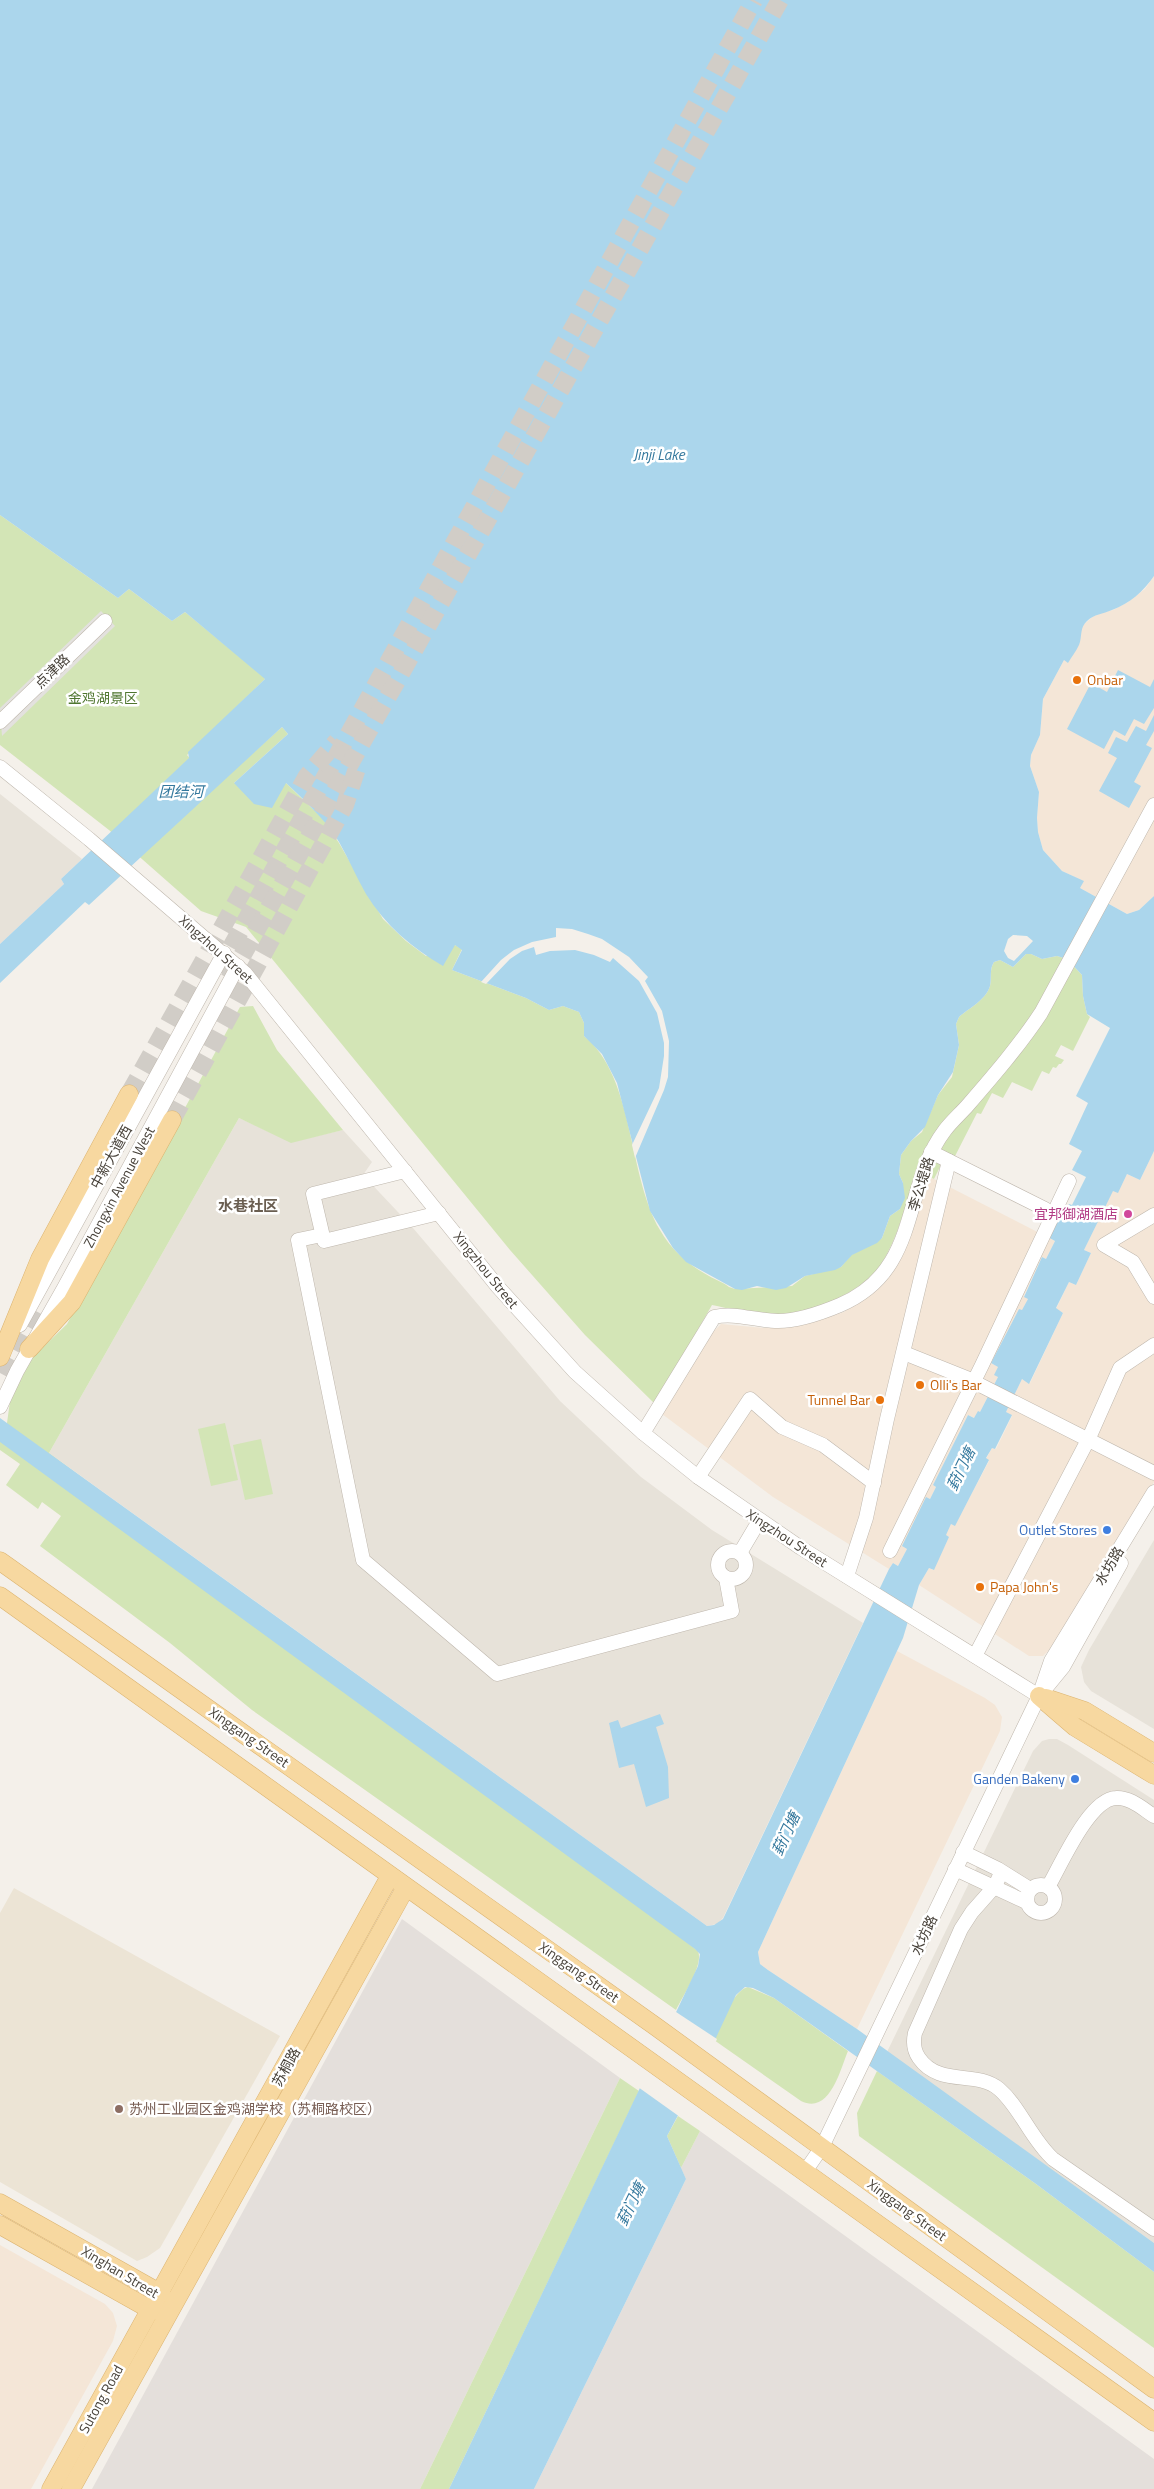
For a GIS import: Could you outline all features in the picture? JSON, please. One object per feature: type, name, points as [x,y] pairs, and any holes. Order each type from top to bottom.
[{"type":"main road","points":[[0,1357],[40,1259],[129,1094]]},
{"type":"main road","points":[[29,1349],[72,1302],[172,1120]]},
{"type":"main road","name":"Xinggang Street","points":[[0,1560],[655,2026],[1154,2389]]},
{"type":"main road","name":"Xinggang Street","points":[[0,1596],[639,2056],[1154,2422]]},
{"type":"main road","name":"Xingzhou Street","points":[[1039,1696],[1085,1711],[1154,1753]]},
{"type":"main road","name":"Xingzhou Street","points":[[1039,1696],[1075,1727],[1154,1775]]},
{"type":"main road","name":"苏桐路","points":[[171,2310],[390,1876]]},
{"type":"main road","name":"苏桐路","points":[[151,2310],[254,2143],[406,1887]]},
{"type":"main road","points":[[375,1904],[391,1913]]},
{"type":"main road","name":"Xinghan Street","points":[[0,2203],[160,2293],[171,2310]]},
{"type":"main road","name":"Xinghan Street","points":[[0,2225],[151,2310],[171,2310]]},
{"type":"main road","name":"Sutong Road","points":[[53,2485],[151,2310]]},
{"type":"main road","name":"Sutong Road","points":[[71,2489],[171,2310]]},
{"type":"main road","points":[[53,2485],[71,2489]]},
{"type":"street","name":"点津路","points":[[0,722],[105,621]]},
{"type":"street","name":"Xingzhou Street","points":[[0,767],[224,953],[256,984],[405,1171],[540,1335],[575,1372],[643,1433],[698,1477],[759,1521],[1039,1696]]},
{"type":"street","name":"李公堤路","points":[[643,1433],[714,1317],[725,1314],[778,1321],[800,1318],[841,1305],[876,1281],[893,1258],[906,1231],[931,1152],[946,1130],[1020,1045],[1058,982],[1153,810]]},
{"type":"street","name":"中新大道西","points":[[0,1362],[224,953]]},
{"type":"street","name":"Zhongxin Avenue West","points":[[0,1406],[29,1349],[238,966]]},
{"type":"street","points":[[931,1152],[1045,1208],[1051,1219]]},
{"type":"street","points":[[847,1576],[866,1518],[887,1419],[949,1161]]},
{"type":"street","points":[[405,1171],[313,1194],[324,1241],[439,1213]]},
{"type":"street","points":[[890,1551],[965,1398],[976,1383],[982,1364],[1069,1181]]},
{"type":"street","points":[[1154,1215],[1104,1245],[1133,1262],[1154,1297]]},
{"type":"street","points":[[322,1235],[298,1240],[363,1560],[497,1674],[732,1611],[726,1578],[719,1572],[719,1558],[726,1552],[740,1553]]},
{"type":"street","points":[[975,1656],[1089,1438],[1120,1368],[1154,1345]]},
{"type":"street","points":[[904,1353],[976,1383],[1089,1438],[1154,1473]]},
{"type":"street","points":[[698,1477],[750,1399],[782,1427],[823,1445],[874,1483]]},
{"type":"street","name":"水坊路","points":[[804,2172],[822,2147],[1039,1696],[1051,1661],[1154,1492]]},
{"type":"street","name":"水坊路","points":[[1039,1696],[1063,1667],[1152,1512]]},
{"type":"street","points":[[740,1553],[759,1521]]},
{"type":"street","points":[[726,1578],[740,1577],[745,1570],[745,1561],[740,1553]]},
{"type":"street","points":[[1048,1887],[1088,1818],[1098,1806],[1119,1798],[1133,1802],[1154,1816]]},
{"type":"street","points":[[963,1852],[1001,1873],[1028,1896],[1032,1910],[1037,1913],[1050,1910],[1055,1898],[1048,1887],[1039,1885],[1028,1896]]},
{"type":"street","points":[[955,1869],[995,1886],[1028,1896]]},
{"type":"street","points":[[1001,1873],[995,1886],[972,1912],[961,1929],[915,2033],[914,2044],[917,2055],[926,2066],[940,2074],[986,2083],[995,2087],[1004,2095],[1043,2149],[1052,2158],[1154,2229]]},
{"type":"shaded area","points":[[1154,576],[1154,896],[1139,910],[1127,914],[1080,888],[1083,881],[1062,871],[1043,850],[1038,832],[1037,818],[1039,792],[1030,766],[1031,755],[1040,735],[1043,699],[1064,660],[1068,662],[1080,642],[1080,632],[1083,625],[1096,614],[1113,610],[1128,602],[1145,589]]},
{"type":"shaded area","points":[[101,611],[115,626],[2,736],[0,708]]},
{"type":"shaded area","points":[[0,794],[82,859],[61,879],[64,884],[0,944]]},
{"type":"shaded area","points":[[239,1118],[291,1142],[343,1130],[372,1162],[363,1175],[413,1228],[560,1401],[641,1477],[712,1530],[863,1623],[723,1918],[717,1924],[707,1926],[49,1453]]},
{"type":"shaded area","points":[[1154,1151],[1154,1482],[1050,1649],[1043,1656],[1029,1656],[919,1585],[929,1568],[933,1570],[949,1537],[945,1535],[951,1524],[955,1525],[989,1461],[986,1459],[992,1448],[996,1449],[1012,1416],[1006,1412],[1022,1379],[1030,1383],[1063,1313],[1056,1309],[1069,1282],[1076,1285],[1091,1253],[1084,1250],[1113,1190],[1118,1192],[1127,1174],[1140,1180]]},
{"type":"shaded area","points":[[926,1175],[1055,1241],[1046,1259],[1042,1257],[1024,1296],[1028,1299],[1022,1311],[1019,1309],[991,1363],[998,1367],[998,1377],[980,1412],[974,1418],[968,1415],[933,1485],[936,1487],[930,1499],[926,1498],[902,1546],[907,1549],[898,1566],[893,1563],[889,1569],[773,1497],[662,1414],[713,1332],[721,1324],[765,1328],[813,1322],[844,1312],[876,1290],[900,1259],[911,1235]]},
{"type":"shaded area","points":[[1154,1540],[1154,1729],[1091,1691],[1084,1682],[1081,1667],[1089,1650]]},
{"type":"shaded area","points":[[897,1651],[985,1698],[995,1705],[1002,1717],[1000,1731],[857,2029],[760,1964],[758,1952]]},
{"type":"shaded area","points":[[1057,1739],[1068,1745],[1154,1800],[1154,2243],[887,2052],[1033,1751],[1042,1741]]},
{"type":"shaded area","name":"苏州工业园区金鸡湖学校（苏桐路校区）","points":[[14,1888],[280,2036],[160,2248],[137,2261],[0,2182],[0,1913]]},
{"type":"shaded area","points":[[402,1919],[620,2078],[420,2489],[92,2489]]},
{"type":"shaded area","points":[[700,2131],[1154,2459],[1154,2489],[534,2489],[686,2179],[681,2168]]},
{"type":"shaded area","points":[[0,2245],[105,2304],[113,2313],[117,2326],[113,2341],[31,2489],[0,2489]]},
{"type":"green space","name":"金鸡湖景区","points":[[0,515],[118,598],[129,589],[172,621],[185,612],[264,677],[265,679],[187,755],[216,786],[282,727],[288,734],[234,783],[285,782],[323,819],[383,919],[406,941],[426,956],[455,945],[462,949],[452,970],[526,998],[549,1010],[563,1006],[579,1012],[584,1023],[584,1036],[601,1054],[613,1076],[629,1127],[641,1182],[649,1207],[660,1230],[676,1251],[688,1262],[729,1287],[735,1289],[792,1286],[805,1276],[841,1267],[851,1255],[882,1238],[890,1216],[900,1209],[903,1183],[899,1174],[901,1155],[911,1141],[922,1132],[938,1095],[952,1077],[959,1045],[956,1024],[959,1017],[981,1000],[988,991],[994,962],[1000,960],[1013,967],[1026,954],[1042,959],[1057,956],[1067,959],[1082,975],[1083,996],[1087,1014],[1090,1017],[1073,1051],[1061,1045],[1055,1056],[1064,1060],[1056,1068],[1053,1067],[1049,1074],[1042,1071],[1032,1091],[1012,1082],[1003,1098],[992,1093],[981,1114],[977,1113],[952,1162],[944,1159],[934,1179],[916,1170],[897,1231],[887,1255],[873,1275],[851,1291],[825,1305],[799,1314],[788,1316],[759,1315],[712,1305],[655,1404],[585,1335],[510,1250],[246,927],[201,911],[109,830],[0,745]]},
{"type":"green space","points":[[253,1006],[277,1050],[343,1130],[291,1143],[239,1118],[49,1453],[161,1536],[698,1951],[698,1964],[692,1981],[676,2010],[252,1710],[170,1643],[40,1546],[61,1516],[42,1502],[38,1509],[6,1485],[20,1464],[0,1450],[0,1437],[7,1423],[11,1394],[33,1357],[67,1324],[240,1007]]},
{"type":"green space","points":[[225,1423],[238,1480],[211,1486],[198,1429]]},
{"type":"green space","points":[[261,1439],[273,1494],[245,1500],[233,1445]]},
{"type":"green space","points":[[748,1987],[774,1998],[848,2051],[832,2088],[827,2096],[819,2102],[811,2104],[801,2101],[714,2040],[732,2001],[742,1990]]},
{"type":"green space","points":[[877,2071],[1036,2184],[1154,2272],[1154,2348],[859,2136],[857,2113]]},
{"type":"green space","points":[[620,2078],[639,2091],[449,2489],[420,2489]]},
{"type":"green space","points":[[678,2116],[700,2131],[681,2168],[667,2136]]},
{"type":"water","name":"Jinji Lake","points":[[0,0],[1154,0],[1154,576],[1141,592],[1130,600],[1119,607],[1093,617],[1085,624],[1078,647],[1068,663],[1064,660],[1043,699],[1040,735],[1031,755],[1030,766],[1039,792],[1037,818],[1038,832],[1043,850],[1062,871],[1084,881],[1080,888],[1127,914],[1139,910],[1154,896],[1154,1151],[1140,1180],[1127,1174],[1118,1193],[1113,1191],[1084,1250],[1091,1253],[1076,1285],[1069,1282],[1056,1308],[1063,1313],[1029,1384],[1022,1379],[1006,1412],[1012,1415],[995,1449],[992,1448],[986,1458],[989,1460],[955,1526],[951,1524],[946,1535],[949,1537],[934,1570],[929,1568],[919,1585],[903,1638],[758,1952],[760,1964],[768,1970],[857,2029],[1154,2243],[1154,2272],[1036,2184],[774,1998],[753,1988],[745,1987],[736,1995],[692,2089],[667,2136],[686,2179],[534,2489],[449,2489],[698,1966],[700,1954],[0,1442],[0,1418],[707,1926],[714,1925],[723,1919],[889,1569],[893,1563],[898,1566],[907,1549],[902,1546],[926,1497],[930,1499],[936,1487],[933,1485],[968,1415],[974,1418],[978,1411],[980,1412],[998,1377],[994,1375],[998,1367],[991,1363],[1019,1309],[1022,1310],[1028,1299],[1024,1297],[1042,1257],[1046,1259],[1055,1241],[1046,1236],[1059,1209],[1065,1212],[1069,1204],[1072,1205],[1086,1177],[1072,1170],[1082,1151],[1069,1144],[1088,1103],[1076,1096],[1110,1028],[1087,1014],[1083,996],[1082,975],[1067,959],[1057,956],[1042,959],[1026,954],[1013,967],[1000,960],[994,962],[988,991],[981,1000],[959,1017],[956,1024],[959,1045],[953,1072],[938,1095],[925,1127],[911,1141],[901,1155],[899,1174],[903,1183],[905,1198],[900,1209],[890,1216],[882,1238],[877,1243],[852,1255],[841,1267],[835,1270],[805,1276],[786,1288],[776,1290],[757,1286],[742,1290],[735,1289],[686,1262],[673,1248],[650,1211],[617,1083],[602,1054],[584,1036],[584,1023],[579,1012],[563,1006],[549,1010],[526,998],[452,970],[462,950],[455,945],[443,966],[432,959],[400,935],[382,916],[366,894],[343,848],[333,834],[314,811],[286,783],[272,808],[254,804],[234,783],[288,734],[282,727],[89,905],[85,902],[0,983],[0,944],[64,884],[61,879],[189,758],[188,752],[265,679],[185,612],[172,621],[129,589],[118,598],[0,515]],"holes":[[[1013,935],[1027,936],[1033,941],[1014,961],[1008,958],[1004,951],[1008,939]]]},
{"type":"water","points":[[1118,670],[1150,687],[1154,679],[1154,708],[1144,724],[1134,719],[1125,736],[1114,730],[1104,749],[1067,729],[1091,683],[1107,692]]},
{"type":"water","points":[[1154,715],[1154,731],[1146,745],[1152,748],[1134,782],[1141,786],[1129,808],[1099,791],[1117,758],[1108,753],[1116,737],[1127,742],[1136,726],[1146,731]]},
{"type":"water","points":[[660,1714],[664,1724],[656,1727],[668,1767],[669,1798],[646,1807],[634,1764],[619,1768],[609,1723],[618,1720],[621,1728]]},
{"type":"pier","points":[[556,928],[572,929],[602,939],[629,957],[648,977],[645,981],[662,1011],[669,1041],[668,1077],[635,1158],[632,1145],[659,1088],[664,1056],[664,1043],[657,1013],[639,981],[613,958],[610,962],[575,950],[550,951],[536,955],[534,947],[522,951],[510,959],[486,984],[481,982],[501,960],[514,950],[532,942],[556,937]]},
{"type":"pier","points":[[673,2010],[717,2039],[680,2117],[638,2087]]},
{"type":"tunnel","points":[[218,971],[754,0]]},
{"type":"tunnel","points":[[229,979],[780,0]]},
{"type":"tunnel","points":[[129,1094],[307,776],[337,741]]},
{"type":"tunnel","points":[[172,1120],[345,805],[359,762]]},
{"type":"tunnel","points":[[0,1373],[34,1310]]},
{"type":"place","name":"Onbar","points":[[1077,680]]},
{"type":"place","name":"宜邦御湖酒店","points":[[1128,1214]]},
{"type":"place","name":"Olli's Bar","points":[[920,1385]]},
{"type":"place","name":"Tunnel Bar","points":[[880,1400]]},
{"type":"place","name":"Outlet Stores","points":[[1107,1530]]},
{"type":"place","name":"Papa John's","points":[[980,1587]]},
{"type":"place","name":"Ganden Bakeny","points":[[1075,1779]]},
{"type":"place","name":"苏州工业园区金鸡湖学校（苏桐路校区）","points":[[119,2109]]},
{"type":"district","name":"水巷社区","points":[[248,1206]]},
{"type":"water label","name":"团结河","points":[[181,792]]},
{"type":"water label","name":"葑门塘","points":[[961,1469]]},
{"type":"water label","name":"葑门塘","points":[[786,1834]]},
{"type":"water label","name":"葑门塘","points":[[631,2204]]}]
